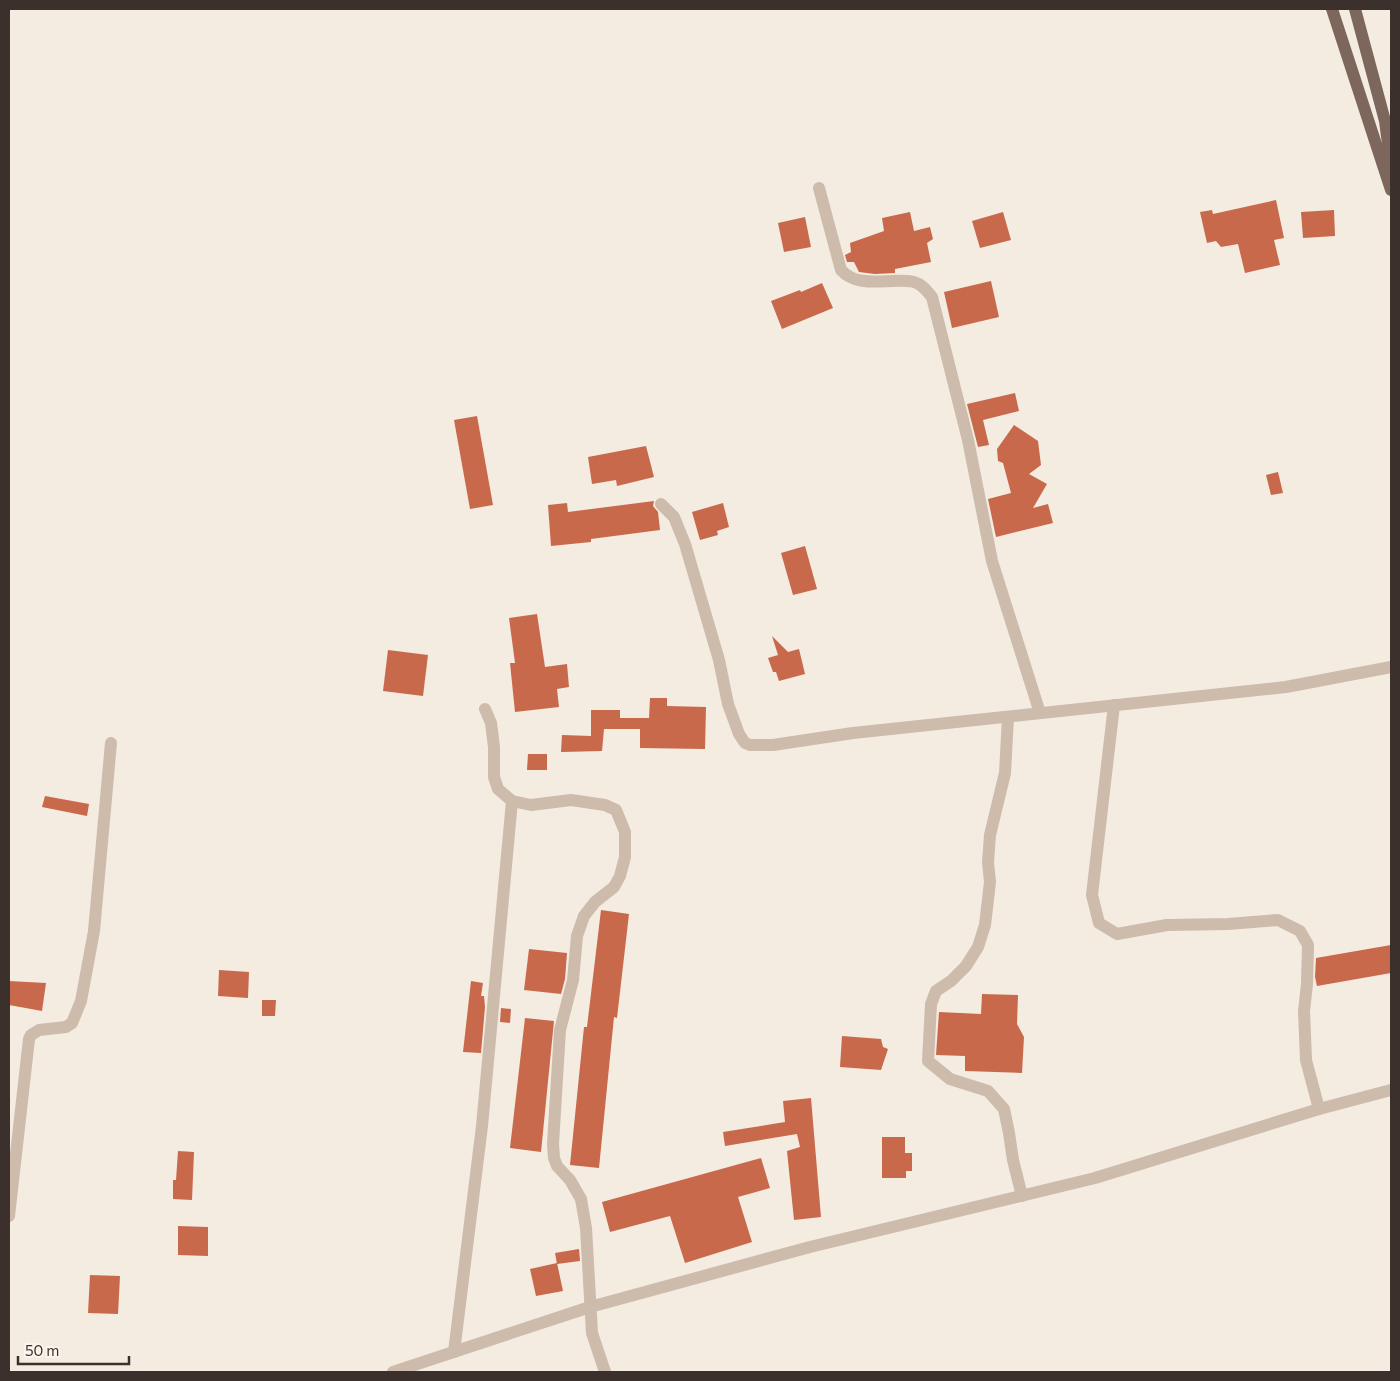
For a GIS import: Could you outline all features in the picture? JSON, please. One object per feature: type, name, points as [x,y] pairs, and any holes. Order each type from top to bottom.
[{"type":"main road","points":[[1332,9],[1391,190]]},
{"type":"main road","points":[[1355,9],[1385,122],[1391,168]]},
{"type":"street","points":[[819,188],[841,270],[847,277],[858,280],[915,282],[925,288],[932,297],[968,440],[992,561],[1040,713]]},
{"type":"street","points":[[660,504],[674,517],[685,544],[719,660],[728,704],[739,734],[745,743],[750,746],[773,745],[853,733],[1286,686],[1391,667]]},
{"type":"street","points":[[1114,705],[1092,895],[1099,923],[1117,934],[1167,925],[1228,924],[1278,920],[1300,931],[1308,945],[1304,1010],[1306,1060],[1318,1109]]},
{"type":"street","points":[[485,709],[491,723],[494,747],[494,777],[498,789],[512,801],[531,805],[571,800],[605,805],[616,810],[625,832],[625,857],[620,876],[614,887],[595,902],[584,916],[577,936],[573,980],[560,1030],[554,1158],[557,1166],[570,1180],[581,1199],[586,1228],[592,1332],[605,1372]]},
{"type":"street","points":[[1008,717],[1005,773],[990,835],[988,862],[990,882],[985,925],[978,947],[966,966],[951,981],[936,991],[931,1004],[928,1061],[950,1079],[988,1091],[1004,1109],[1010,1133],[1013,1160],[1022,1196]]},
{"type":"street","points":[[9,1216],[29,1039],[31,1035],[39,1030],[66,1026],[72,1022],[81,1001],[94,931],[111,744]]},
{"type":"street","points":[[454,1352],[482,1126],[512,801]]},
{"type":"street","points":[[393,1372],[590,1307],[810,1247],[1095,1178],[1318,1109],[1391,1090]]},
{"type":"building","points":[[1276,200],[1284,238],[1274,240],[1280,265],[1245,273],[1238,244],[1221,247],[1216,241],[1207,243],[1200,212],[1212,210],[1213,214]]},
{"type":"building","points":[[1334,210],[1335,236],[1303,238],[1301,212]]},
{"type":"building","points":[[910,212],[914,231],[930,227],[933,239],[927,243],[931,262],[895,269],[895,273],[875,274],[859,272],[854,262],[847,262],[845,255],[851,252],[850,243],[884,231],[882,218]]},
{"type":"building","points":[[1003,212],[1011,240],[980,248],[972,221]]},
{"type":"building","points":[[805,217],[811,247],[784,252],[778,223]]},
{"type":"building","points":[[991,281],[999,317],[952,328],[944,292]]},
{"type":"building","points":[[822,283],[833,308],[782,329],[771,301]]},
{"type":"building","points":[[1015,393],[1019,411],[983,420],[989,445],[978,447],[967,404]]},
{"type":"building","points":[[477,416],[493,505],[470,509],[454,420]]},
{"type":"building","points":[[1014,425],[1038,441],[1041,465],[1029,474],[1047,484],[1033,508],[1048,504],[1053,523],[996,537],[988,499],[1011,493],[1003,463],[998,461],[997,449]]},
{"type":"building","points":[[646,446],[654,477],[617,486],[616,480],[592,484],[588,457]]},
{"type":"building","points":[[1278,472],[1283,493],[1271,495],[1266,475]]},
{"type":"building","points":[[654,501],[653,506],[658,512],[660,530],[591,539],[591,542],[551,546],[548,505],[567,503],[568,512]]},
{"type":"building","points":[[723,503],[729,527],[717,531],[718,535],[700,540],[692,512]]},
{"type":"building","points":[[805,546],[817,589],[793,595],[781,553]]},
{"type":"building","points":[[537,614],[545,667],[567,664],[569,687],[557,689],[559,707],[515,712],[510,663],[515,663],[509,618]]},
{"type":"building","points":[[772,636],[788,652],[799,649],[805,674],[779,681],[776,672],[773,672],[768,658],[778,655]]},
{"type":"building","points":[[388,650],[428,655],[423,696],[383,691]]},
{"type":"building","points":[[650,698],[667,698],[667,706],[706,707],[705,749],[640,748],[640,729],[604,729],[602,751],[561,752],[562,735],[591,736],[591,710],[620,710],[620,718],[649,718]]},
{"type":"building","points":[[528,754],[547,754],[547,770],[527,770]]},
{"type":"building","points":[[45,796],[89,804],[87,816],[42,807]]},
{"type":"building","points":[[601,910],[629,914],[617,1018],[614,1017],[599,1168],[570,1165],[584,1027],[587,1027]]},
{"type":"building","points":[[1391,945],[1391,973],[1317,986],[1315,977],[1316,958]]},
{"type":"building","points":[[529,949],[567,953],[565,979],[561,994],[524,990]]},
{"type":"building","points":[[219,970],[249,972],[248,998],[218,996]]},
{"type":"building","points":[[9,981],[46,983],[42,1011],[9,1005]]},
{"type":"building","points":[[471,981],[483,983],[481,996],[484,996],[485,1007],[481,1053],[463,1052]]},
{"type":"building","points":[[982,994],[1018,995],[1017,1024],[1024,1037],[1022,1073],[965,1071],[965,1056],[936,1055],[939,1012],[981,1014]]},
{"type":"building","points":[[262,1000],[276,1000],[275,1016],[262,1016]]},
{"type":"building","points":[[501,1008],[511,1009],[510,1023],[500,1022]]},
{"type":"building","points":[[525,1018],[554,1021],[541,1152],[510,1148]]},
{"type":"building","points":[[842,1036],[881,1039],[883,1047],[888,1049],[881,1070],[840,1067]]},
{"type":"building","points":[[811,1098],[821,1217],[794,1220],[787,1151],[800,1147],[797,1134],[725,1146],[723,1132],[785,1122],[783,1101]]},
{"type":"building","points":[[882,1137],[905,1137],[905,1153],[912,1153],[912,1171],[906,1171],[906,1178],[882,1178]]},
{"type":"building","points":[[178,1151],[194,1152],[192,1200],[173,1199],[173,1180],[176,1180]]},
{"type":"building","points":[[761,1158],[770,1188],[738,1197],[752,1242],[685,1263],[670,1216],[610,1232],[602,1202]]},
{"type":"building","points":[[178,1226],[208,1227],[208,1256],[178,1255]]},
{"type":"building","points":[[579,1249],[580,1261],[557,1264],[555,1253]]},
{"type":"building","points":[[557,1263],[563,1291],[536,1296],[530,1269]]},
{"type":"building","points":[[90,1275],[120,1276],[118,1314],[88,1313]]}]
